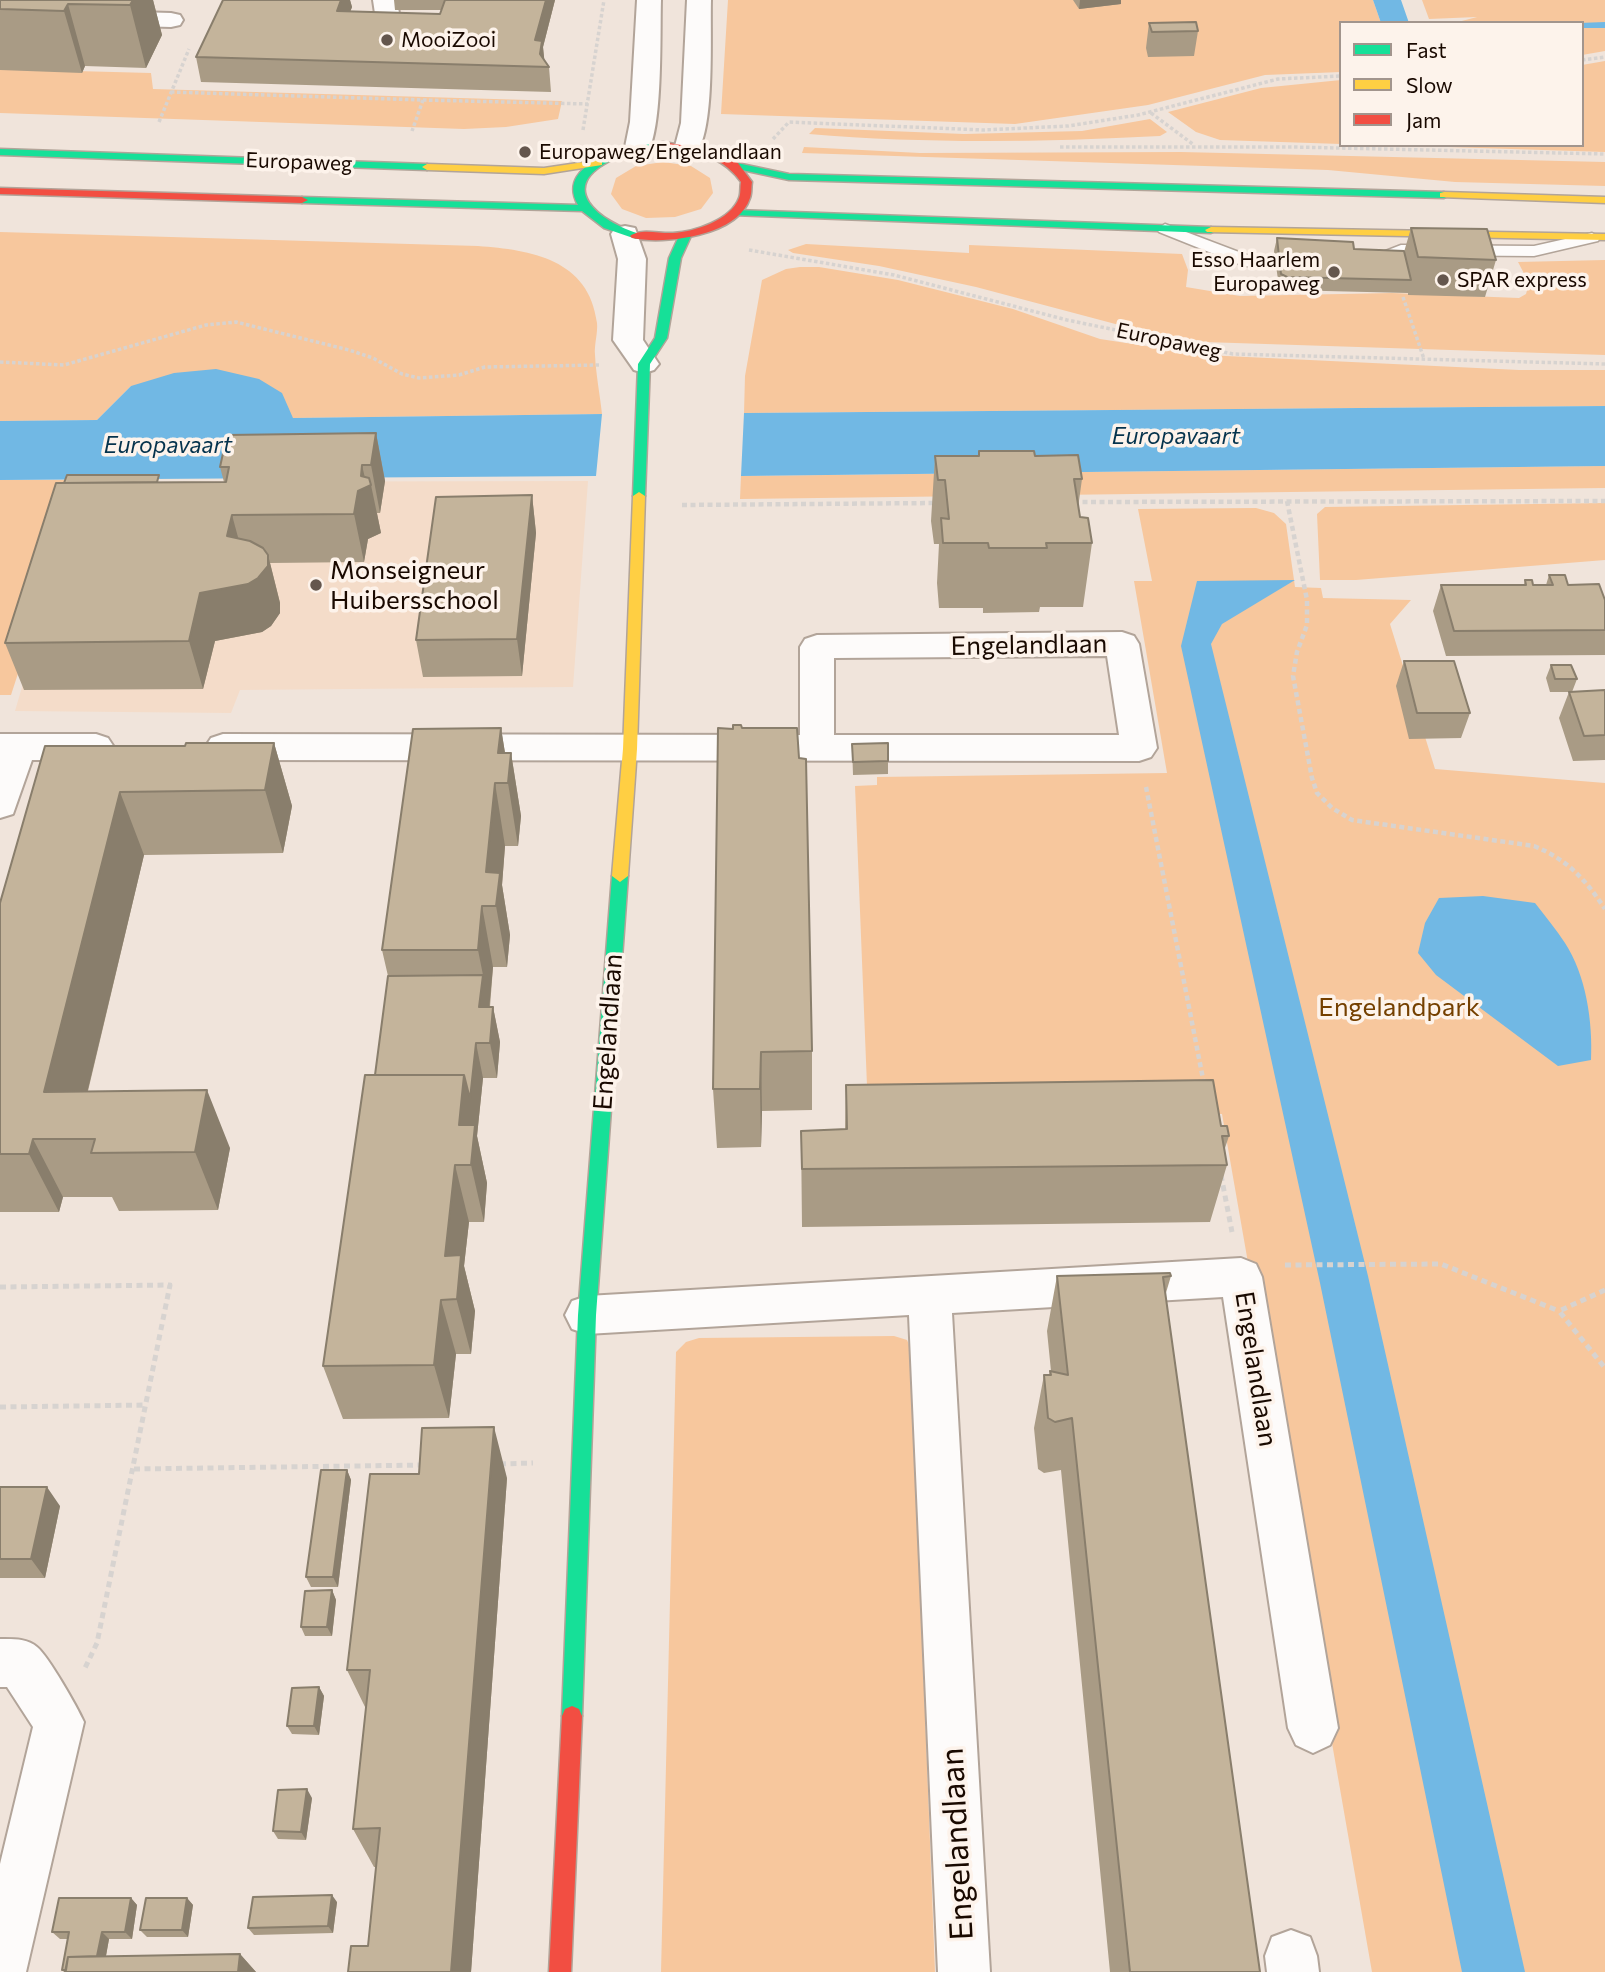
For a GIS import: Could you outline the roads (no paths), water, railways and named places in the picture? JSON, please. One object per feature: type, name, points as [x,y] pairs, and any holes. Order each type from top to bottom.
[{"type":"main road","points":[[688,146],[724,157],[737,166],[747,181],[747,198],[736,213],[715,227],[685,236],[654,238],[625,234],[593,219],[583,208],[579,192],[581,185],[584,177],[598,163],[616,154],[638,148],[688,146]]},
{"type":"main road","name":"Europaweg","points":[[0,152],[544,171],[598,163]]},
{"type":"main road","points":[[737,166],[789,177],[1605,200]]},
{"type":"main road","name":"Europaweg","points":[[0,191],[583,208]]},
{"type":"main road","points":[[736,213],[1165,229],[1601,237]]},
{"type":"main road","name":"Engelandlaan","points":[[560,1972],[587,1315],[629,749],[644,364],[661,338],[675,258],[685,236]]},
{"type":"street","points":[[385,0],[389,27]]},
{"type":"street","points":[[638,148],[643,122],[649,0]]},
{"type":"street","points":[[688,146],[694,123],[699,0]]},
{"type":"street","points":[[0,15],[171,20]]},
{"type":"street","name":"Engelandlaan","points":[[625,234],[632,259],[628,340],[644,364]]},
{"type":"street","name":"Engelandlaan","points":[[1122,644],[1139,748],[817,746],[817,647],[1122,644]]},
{"type":"street","points":[[0,805],[9,746],[130,747]]},
{"type":"street","points":[[186,747],[629,749],[817,746]]},
{"type":"street","name":"Engelandlaan","points":[[587,1315],[930,1297],[1259,1271],[1313,1728]]},
{"type":"street","name":"Engelandlaan","points":[[930,1297],[964,1972]]},
{"type":"street","points":[[0,1663],[20,1663],[59,1722],[0,1972]]},
{"type":"lane","points":[[1165,229],[1250,262],[1326,265]]},
{"type":"lane","points":[[1351,265],[1364,266],[1401,250],[1534,251],[1601,237]]},
{"type":"water","points":[[1373,0],[1401,0],[1408,21],[1380,21]]},
{"type":"water","name":"Europavaart","points":[[216,369],[259,379],[282,393],[293,418],[602,414],[596,476],[0,480],[0,421],[97,420],[131,386],[174,373]]},
{"type":"water","name":"Europavaart","points":[[1605,406],[1605,466],[741,476],[744,413]]},
{"type":"water","points":[[1295,580],[1222,624],[1211,644],[1368,1276],[1525,1972],[1462,1972],[1320,1283],[1181,646],[1197,581]]},
{"type":"water","points":[[1483,896],[1535,903],[1565,943],[1578,969],[1587,999],[1591,1060],[1558,1066],[1436,975],[1418,953],[1425,923],[1439,898]]},
{"type":"waterway","points":[[1584,25],[1605,25]]},
{"type":"place","name":"MooiZooi","points":[[387,40]]},
{"type":"place","name":"Europaweg/Engelandlaan","points":[[525,152]]},
{"type":"place","name":"Esso Haarlem Europaweg","points":[[1334,272]]},
{"type":"place","name":"SPAR express","points":[[1443,280]]},
{"type":"place","name":"Monseigneur Huibersschool","points":[[316,585]]},
{"type":"park label","name":"Engelandpark","points":[[1399,1007]]}]
